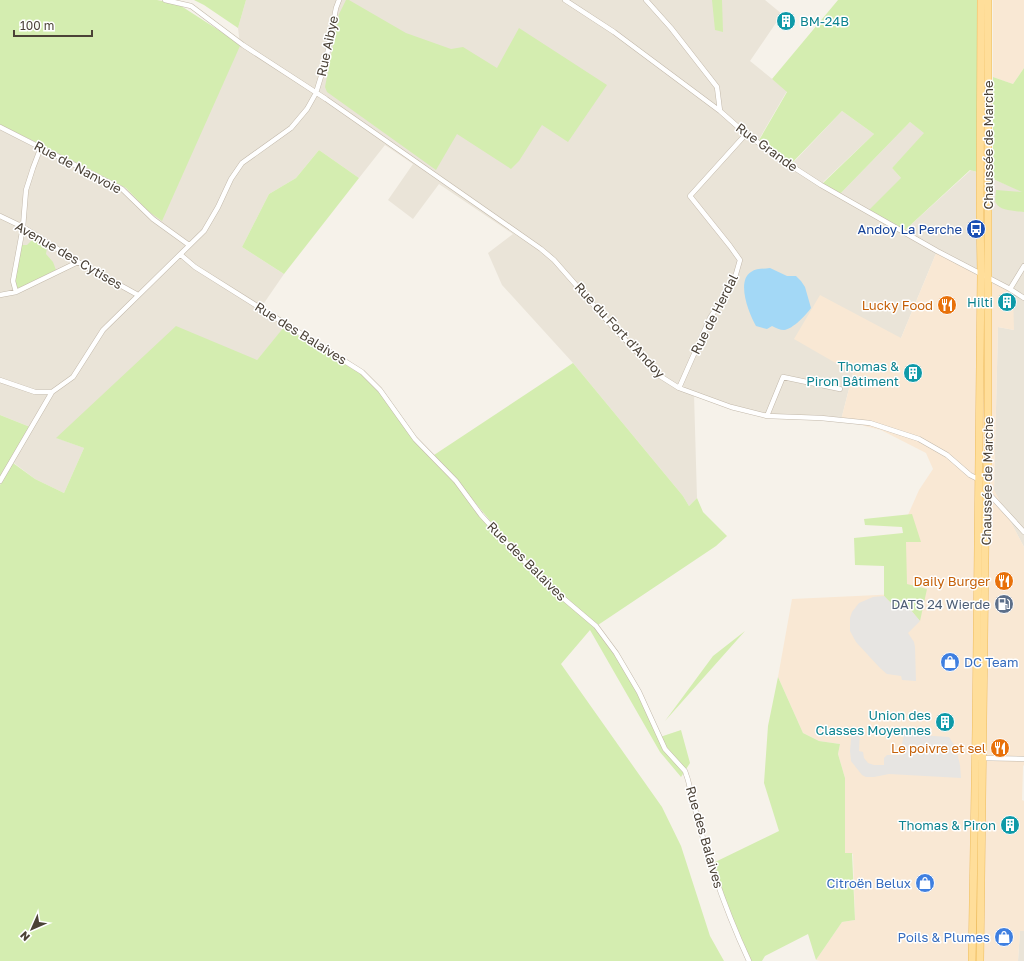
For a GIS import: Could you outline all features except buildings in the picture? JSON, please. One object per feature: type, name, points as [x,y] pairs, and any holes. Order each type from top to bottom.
[{"type":"main road","name":"Chaussée de Marche","points":[[980,961],[979,758],[982,493],[980,215],[981,0]]},
{"type":"main road","name":"Chaussée de Marche","points":[[982,480],[988,451],[988,0]]},
{"type":"main road","name":"Chaussée de Marche","points":[[972,961],[979,758]]},
{"type":"street","name":"Rue du Fort d'Andoy","points":[[165,0],[191,6],[243,45],[316,93],[541,249],[554,260],[612,326],[660,376],[678,388],[731,407],[767,416],[821,418],[870,423],[919,439],[947,455],[970,475],[982,480]]},
{"type":"street","name":"Rue Aibye","points":[[52,392],[74,377],[103,330],[204,231],[218,207],[231,179],[242,163],[291,128],[307,109],[316,93],[326,60],[336,8],[339,0]]},
{"type":"street","name":"Rue Grande","points":[[565,0],[614,32],[720,111],[746,134],[821,185],[1024,298]]},
{"type":"street","points":[[646,0],[672,28],[717,87],[720,111]]},
{"type":"street","name":"Rue de Nanvoie","points":[[0,127],[122,189],[153,219],[189,245]]},
{"type":"street","name":"Rue de Herdal","points":[[678,388],[710,318],[730,287],[740,260],[690,196],[746,134]]},
{"type":"street","points":[[16,292],[13,281],[23,227],[26,190],[41,148]]},
{"type":"street","name":"Avenue des Cytises","points":[[0,216],[23,227],[78,262],[138,295]]},
{"type":"street","name":"Rue des Balaives","points":[[181,254],[195,267],[362,372],[372,380],[415,439],[456,481],[481,515],[511,548],[550,588],[596,626],[616,653],[639,692],[665,749],[685,771],[707,852],[718,884],[749,961]]},
{"type":"street","points":[[0,295],[16,292],[78,262]]},
{"type":"street","points":[[1010,289],[1024,266]]},
{"type":"street","points":[[767,416],[783,377],[840,389]]},
{"type":"street","points":[[0,380],[35,392],[52,392]]},
{"type":"street","points":[[0,481],[52,392]]},
{"type":"street","points":[[982,493],[992,497],[1024,532]]},
{"type":"street","points":[[979,758],[1024,759]]},
{"type":"shaded area","points":[[246,0],[765,0],[782,14],[750,61],[787,91],[758,141],[791,165],[842,111],[874,134],[821,184],[839,195],[910,122],[925,133],[892,168],[901,178],[904,231],[971,170],[1024,192],[1024,547],[994,491],[998,327],[1014,330],[937,251],[901,338],[853,373],[841,420],[767,416],[694,394],[697,498],[689,506],[683,496],[573,363],[502,285],[488,253],[513,234],[439,184],[413,219],[388,200],[413,164],[385,145],[359,178],[319,150],[296,178],[269,194],[242,247],[284,274],[262,306],[288,323],[257,360],[57,438],[84,448],[64,493],[35,479],[10,460],[30,427],[0,415],[0,129],[44,153],[126,188],[148,211],[240,46],[238,28]]},
{"type":"shaded area","points":[[993,0],[1024,0],[1024,68],[1013,84],[993,77]]},
{"type":"shaded area","points":[[937,251],[1013,293],[1014,330],[998,327],[994,490],[1024,547],[1024,765],[1022,800],[1024,801],[1024,931],[1020,931],[1018,961],[821,961],[816,960],[842,922],[855,920],[853,854],[845,853],[845,778],[838,754],[840,744],[819,741],[803,733],[778,677],[792,599],[899,594],[908,515],[919,490],[933,469],[926,453],[881,430],[841,420],[853,373],[794,339],[820,295],[901,338]]},
{"type":"shaded area","points":[[884,596],[897,609],[904,602],[920,621],[908,633],[914,642],[915,647],[916,681],[902,680],[901,676],[887,674],[856,642],[850,631],[850,618],[852,612],[859,603],[873,597]]},
{"type":"shaded area","points":[[852,728],[860,729],[859,751],[863,752],[864,758],[868,763],[874,765],[884,765],[884,758],[887,755],[900,755],[904,734],[949,737],[956,748],[961,778],[889,774],[866,777],[862,775],[851,761],[850,751]]},
{"type":"shaded area","points":[[1020,931],[1024,931],[1024,961],[1018,961]]},
{"type":"green space","points":[[0,0],[157,0],[178,4],[234,40],[240,46],[162,221],[148,211],[126,188],[0,125]]},
{"type":"green space","points":[[194,0],[246,0],[238,28],[204,5]]},
{"type":"green space","points":[[346,0],[349,0],[406,33],[451,49],[463,47],[497,68],[519,28],[607,85],[568,142],[542,125],[519,161],[511,169],[457,134],[436,170],[327,92],[325,87],[339,14]]},
{"type":"green space","points":[[712,0],[722,0],[723,32],[715,30]]},
{"type":"green space","points":[[838,0],[977,0],[977,172],[970,170],[904,231],[868,211],[901,178],[892,168],[924,133],[910,122],[839,195],[821,185],[874,134],[842,111],[790,165],[758,142],[787,92],[772,79]]},
{"type":"green space","points":[[1024,68],[1024,212],[1001,208],[995,202],[996,190],[1022,192],[993,179],[993,77],[1013,84]]},
{"type":"green space","points":[[319,150],[359,178],[284,274],[242,247],[269,194],[296,178]]},
{"type":"green space","points":[[33,239],[47,248],[46,254],[53,262],[56,270],[17,289],[15,282],[22,245],[27,245]]},
{"type":"green space","points":[[176,326],[257,360],[284,327],[361,374],[379,392],[414,440],[454,481],[505,544],[596,626],[639,692],[660,737],[681,730],[690,763],[681,777],[660,752],[590,630],[561,664],[662,807],[681,846],[710,936],[724,961],[0,961],[0,485],[13,463],[35,479],[64,493],[84,448],[56,438]]},
{"type":"green space","points":[[573,363],[683,496],[689,506],[697,498],[703,512],[727,536],[716,546],[598,625],[522,557],[434,455]]},
{"type":"green space","points":[[0,415],[30,427],[0,477]]},
{"type":"green space","points":[[912,514],[921,542],[906,542],[907,584],[927,589],[920,621],[904,602],[897,609],[884,596],[884,566],[855,565],[854,538],[903,533],[902,527],[865,525],[864,519]]},
{"type":"green space","points":[[745,631],[665,721],[713,656]]},
{"type":"green space","points":[[778,677],[803,733],[819,741],[840,744],[838,754],[845,778],[845,853],[852,853],[855,920],[842,922],[816,960],[808,934],[765,956],[762,961],[749,961],[711,864],[779,831],[764,783],[768,726]]},
{"type":"water","points":[[770,268],[787,276],[796,276],[805,287],[811,308],[803,318],[788,329],[784,330],[772,326],[767,329],[756,326],[747,306],[744,283],[747,276],[755,270]]},
{"type":"place","name":"BM-24B","points":[[786,21]]},
{"type":"place","name":"Andoy La Perche","points":[[976,229]]},
{"type":"place","name":"Hilti","points":[[1007,302]]},
{"type":"place","name":"Lucky Food","points":[[947,305]]},
{"type":"place","name":"Thomas & Piron Bâtiment","points":[[913,373]]},
{"type":"place","name":"Daily Burger","points":[[1004,581]]},
{"type":"place","name":"DATS 24 Wierde","points":[[1004,604]]},
{"type":"place","name":"DC Team","points":[[950,662]]},
{"type":"place","name":"Union des Classes Moyennes","points":[[945,722]]},
{"type":"place","name":"Le poivre et sel","points":[[1000,748]]},
{"type":"place","name":"Thomas & Piron","points":[[1010,825]]},
{"type":"place","name":"Citroën Belux","points":[[925,883]]},
{"type":"place","name":"Poils & Plumes","points":[[1004,937]]}]
